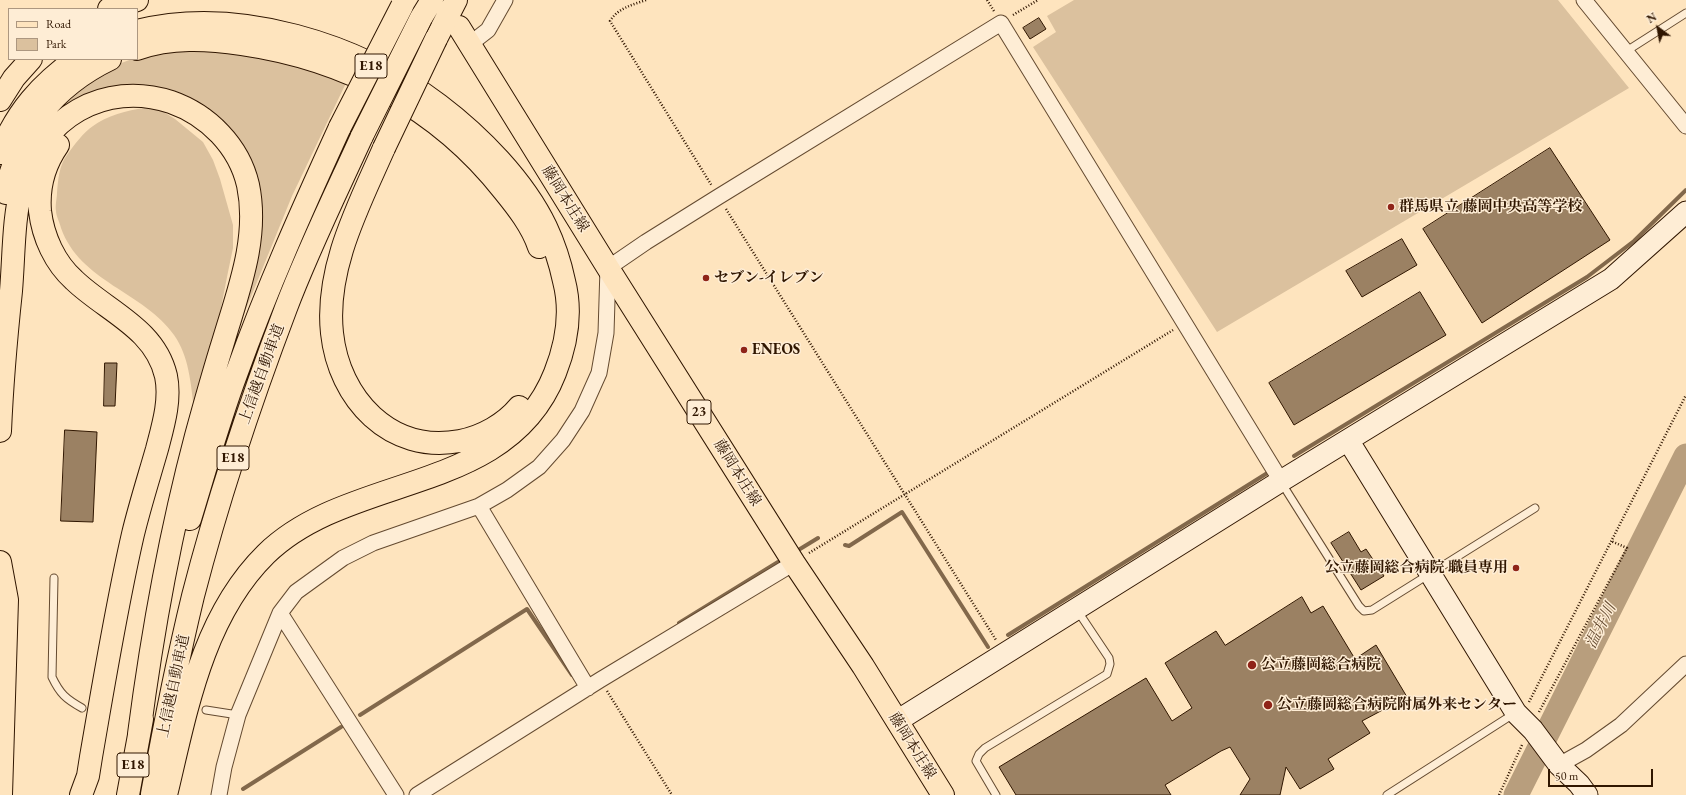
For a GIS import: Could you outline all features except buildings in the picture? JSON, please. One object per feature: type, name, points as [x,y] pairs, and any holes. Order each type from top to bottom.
[{"type":"main road","points":[[112,8],[137,0]]},
{"type":"main road","points":[[138,48],[163,42],[206,40],[258,46],[328,65],[375,84],[406,103],[418,110],[459,143],[496,181],[518,210],[538,244],[550,281],[553,299],[554,319],[552,338],[547,358],[540,376],[530,393],[517,409],[502,423],[486,433],[469,440],[452,443],[416,441],[398,435],[382,426],[361,405],[347,385],[334,351],[332,332],[333,293],[336,274],[350,228],[384,148],[406,103],[436,39],[456,0]]},
{"type":"main road","name":"上信越自動車道","points":[[128,795],[139,734],[175,574],[203,478],[234,381],[264,298],[302,209],[340,127],[404,3]]},
{"type":"main road","name":"上信越自動車道","points":[[152,795],[174,680],[193,597],[232,461],[287,307],[323,220],[362,136],[427,9]]},
{"type":"main road","points":[[138,31],[157,26],[184,23],[209,23],[261,29],[336,48],[358,56],[403,80],[464,125],[525,192],[543,221],[554,246],[561,267],[568,305],[568,325],[564,346],[550,386],[527,420],[511,435],[476,458],[454,468],[354,502],[327,513],[285,538],[267,552],[250,571],[235,590],[203,659],[180,736],[166,795]]},
{"type":"main road","name":"藤岡本庄線","points":[[465,35],[608,268],[943,795]]},
{"type":"main road","points":[[0,84],[26,60]]},
{"type":"main road","points":[[0,100],[14,78],[30,60]]},
{"type":"main road","points":[[0,153],[16,119],[30,101],[43,85],[75,60]]},
{"type":"main road","points":[[0,247],[4,203],[10,177],[22,143],[47,105],[82,75],[108,60]]},
{"type":"main road","points":[[0,431],[15,223],[22,184],[36,153],[45,139],[71,114],[86,105],[103,99],[119,96],[152,98],[185,108],[200,116],[224,139],[241,166],[247,182],[251,216],[249,244],[243,278],[196,437],[183,493],[158,612],[139,734]]},
{"type":"main road","points":[[81,795],[90,764],[119,597],[136,523],[163,425],[166,408],[166,376],[161,361],[143,335],[117,312],[73,280],[53,253],[44,232],[40,204],[41,186],[44,169],[52,154],[72,128],[98,110],[114,104],[131,100],[152,98]]},
{"type":"main road","points":[[0,348],[2,387]]},
{"type":"main road","points":[[0,562],[7,600],[1,795]]},
{"type":"street","points":[[465,35],[488,30],[505,0]]},
{"type":"street","points":[[1584,0],[1686,126]]},
{"type":"street","points":[[219,795],[224,767],[238,715],[280,613],[296,592],[343,558],[373,543],[479,506],[508,490],[539,467],[563,440],[582,411],[599,373],[606,333],[608,268],[646,242],[1001,22],[1281,481]]},
{"type":"street","points":[[897,721],[1281,481],[1611,279],[1686,212]]},
{"type":"street","points":[[1348,440],[1429,573],[1527,723],[1547,747],[1559,765],[1579,784],[1587,795]]},
{"type":"street","points":[[479,506],[594,684]]},
{"type":"street","points":[[417,795],[594,684],[794,562]]},
{"type":"street","points":[[280,613],[396,795]]},
{"type":"street","points":[[1559,765],[1586,750],[1621,725],[1686,664]]},
{"type":"lane","points":[[1625,52],[1686,13]]},
{"type":"lane","points":[[1281,481],[1359,606],[1364,610],[1372,610],[1535,508]]},
{"type":"lane","points":[[54,578],[52,677],[58,690],[68,700],[82,708]]},
{"type":"lane","points":[[996,795],[976,761],[979,754],[985,748],[1107,674],[1110,664],[1109,658],[1076,609]]},
{"type":"lane","points":[[206,710],[238,715]]},
{"type":"lane","points":[[1387,795],[1527,723]]},
{"type":"path","points":[[646,0],[621,9],[610,21],[718,197],[1005,654]]},
{"type":"path","points":[[1001,22],[1038,0]]},
{"type":"path","points":[[794,562],[1185,322]]},
{"type":"path","points":[[1527,723],[1528,702],[1686,395]]},
{"type":"path","points":[[1499,795],[1527,723],[1627,548],[1611,541]]},
{"type":"path","points":[[594,684],[672,795]]},
{"type":"green space","name":"群馬県立 藤岡中央高等学校","points":[[1074,0],[1558,0],[1629,88],[1217,332],[1033,47],[1056,32],[1047,16]]},
{"type":"green space","points":[[211,50],[267,59],[315,72],[346,83],[292,196],[237,331],[244,149],[223,120],[200,103],[173,90],[142,84],[115,87],[31,138],[45,117],[111,67],[129,60],[138,60],[138,59],[163,51]]},
{"type":"green space","points":[[144,108],[159,109],[175,119],[203,142],[213,160],[220,179],[233,225],[233,248],[218,323],[194,410],[186,361],[174,335],[161,320],[97,274],[82,261],[70,246],[61,228],[56,213],[59,173],[64,159],[79,139],[89,129],[104,119],[131,110]]},
{"type":"waterway","points":[[1294,456],[1587,277],[1634,241],[1686,190]]},
{"type":"waterway","name":"温井川","points":[[1516,795],[1686,456]]},
{"type":"waterway","points":[[1008,635],[1269,472]]},
{"type":"waterway","points":[[845,545],[849,546],[902,512],[988,647]]},
{"type":"waterway","points":[[800,549],[818,538]]},
{"type":"waterway","points":[[679,623],[778,562]]},
{"type":"waterway","points":[[360,715],[527,609],[572,675]]},
{"type":"waterway","points":[[243,789],[341,727]]},
{"type":"place","name":"群馬県立 藤岡中央高等学校","points":[[1391,207]]},
{"type":"place","name":"セブン-イレブン","points":[[706,278]]},
{"type":"place","name":"ENEOS","points":[[744,350]]},
{"type":"place","name":"公立藤岡総合病院 職員専用","points":[[1516,568]]},
{"type":"place","name":"公立藤岡総合病院","points":[[1252,665]]},
{"type":"place","name":"公立藤岡総合病院附属外来センター","points":[[1268,705]]}]
